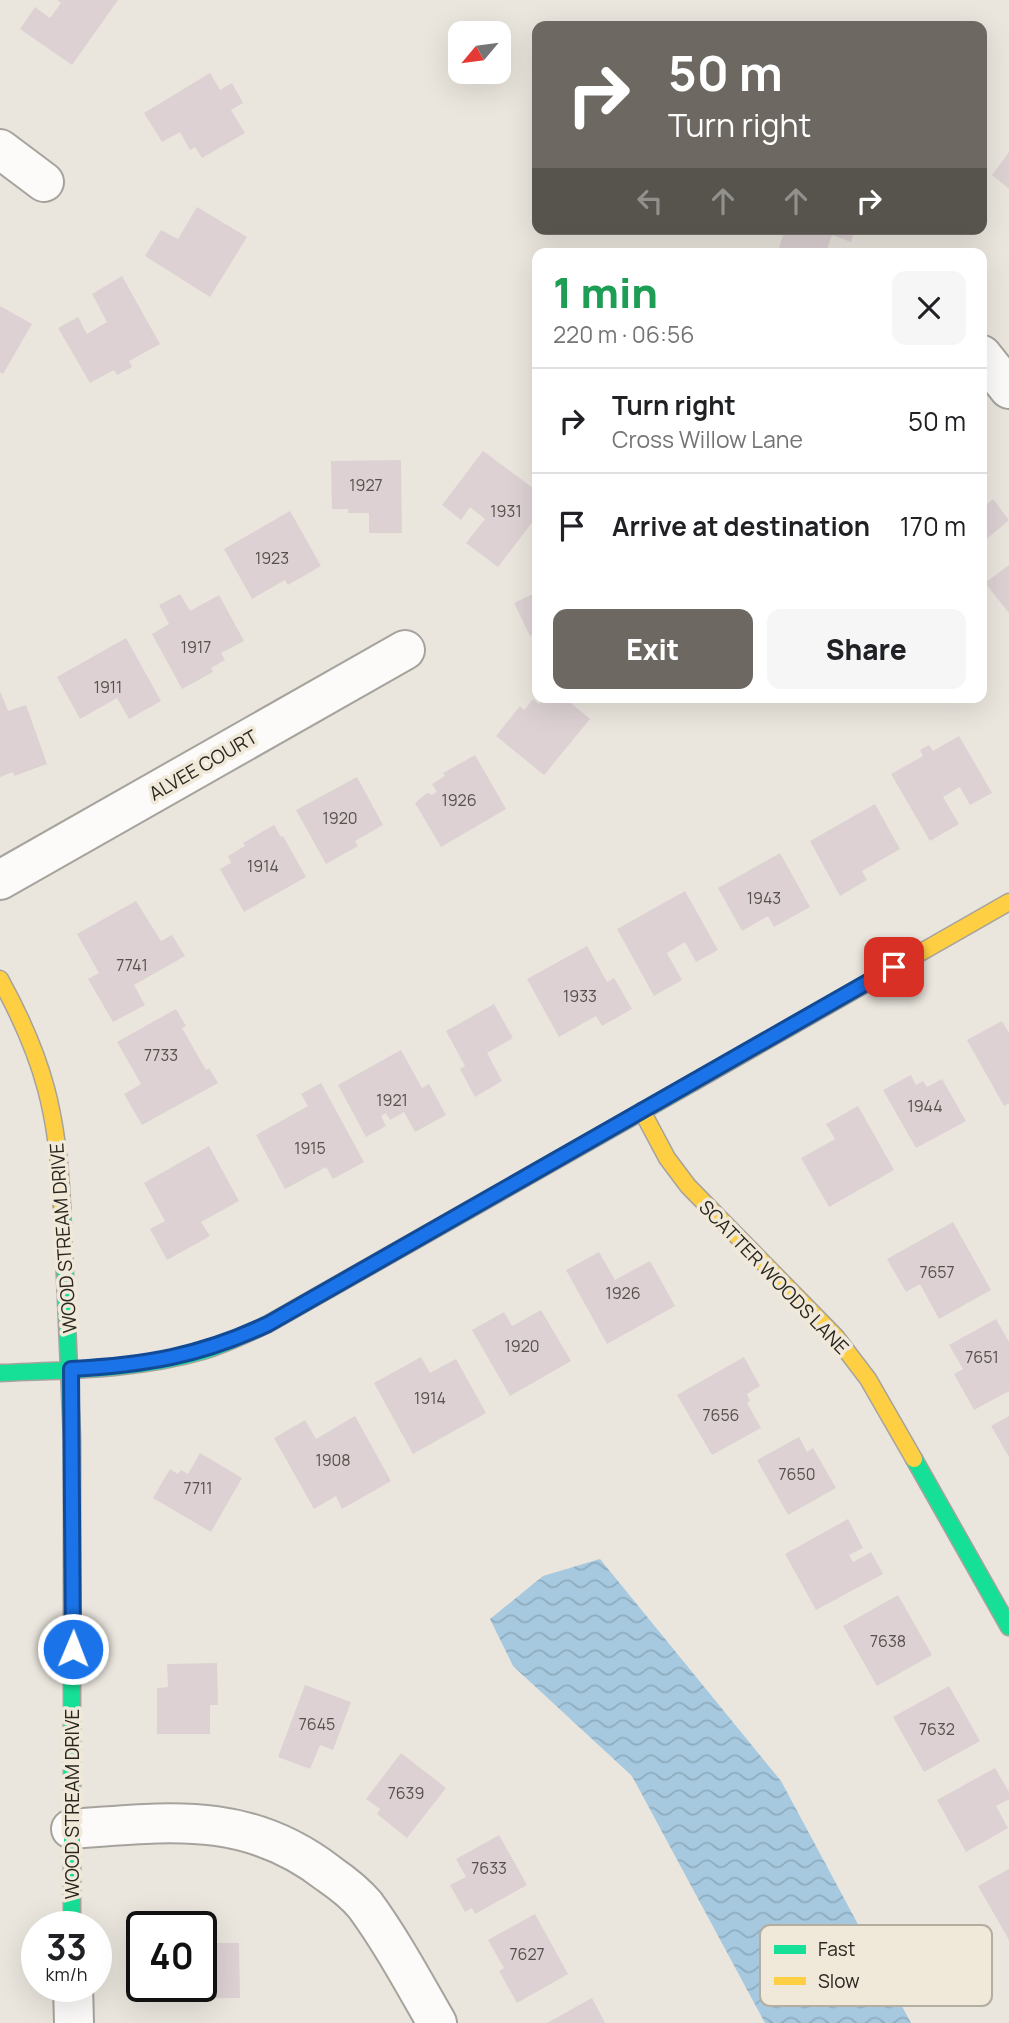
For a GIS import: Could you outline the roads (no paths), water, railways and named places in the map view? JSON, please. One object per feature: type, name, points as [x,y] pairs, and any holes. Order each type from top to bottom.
[{"type":"street","points":[[0,149],[44,182]]},
{"type":"street","points":[[987,361],[1009,388]]},
{"type":"street","name":"ALVEE COURT","points":[[0,880],[405,650]]},
{"type":"street","points":[[0,1373],[149,1362],[202,1351],[232,1341],[268,1324],[1009,902]]},
{"type":"street","name":"WOOD STREAM DRIVE","points":[[0,979],[28,1035],[43,1075],[54,1116],[59,1155],[71,1369],[74,1597],[72,1911]]},
{"type":"street","name":"SCATTER WOODS LANE","points":[[642,1111],[667,1158],[688,1186],[836,1337],[868,1379],[1009,1627]]},
{"type":"street","points":[[71,1829],[170,1822],[201,1823],[232,1827],[284,1844],[339,1880],[365,1906],[392,1944],[437,2023]]},
{"type":"street","points":[[73,2002],[74,2023]]},
{"type":"water","points":[[600,1559],[781,1781],[858,1925],[760,1925],[760,2006],[902,2006],[911,2023],[765,2023],[632,1776],[513,1666],[490,1619],[543,1576]]}]
